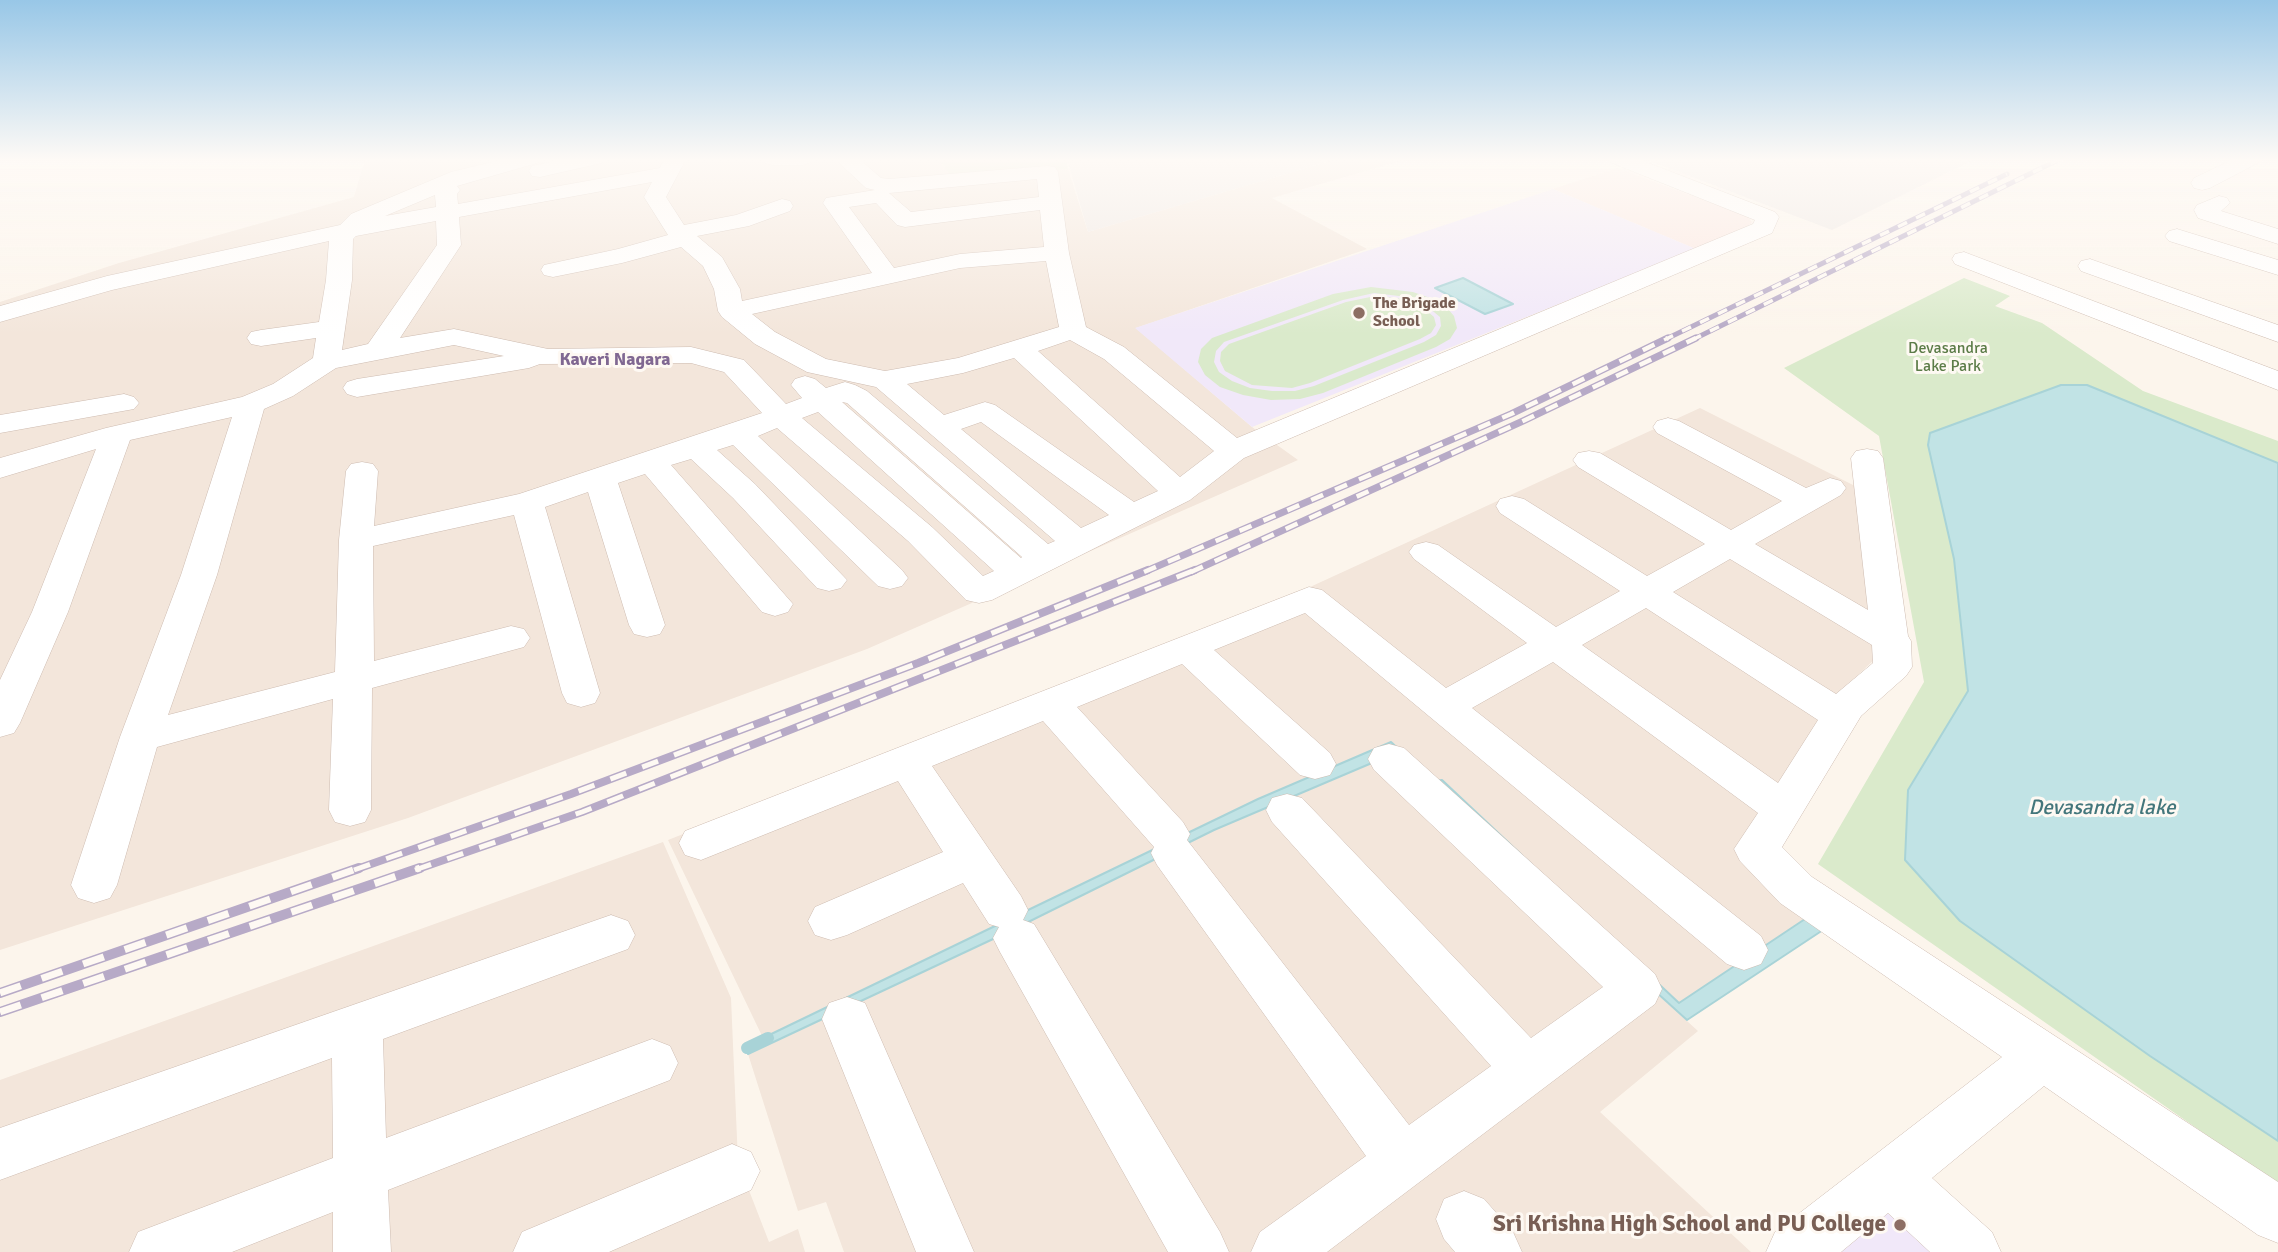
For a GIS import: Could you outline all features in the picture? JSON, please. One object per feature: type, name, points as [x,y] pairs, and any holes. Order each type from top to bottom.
[{"type":"street","points":[[326,362],[341,237],[363,217]]},
{"type":"street","points":[[0,314],[107,284],[348,230],[417,217]]},
{"type":"street","points":[[377,350],[449,245],[447,217]]},
{"type":"street","points":[[667,217],[672,227],[713,262],[741,319],[776,350],[820,400]]},
{"type":"street","points":[[554,270],[622,256],[751,217]]},
{"type":"street","points":[[844,217],[886,275]]},
{"type":"street","points":[[903,217],[905,220],[926,217]]},
{"type":"street","points":[[1053,217],[1073,331]]},
{"type":"street","points":[[6,467],[15,421],[120,418],[251,404],[283,390],[326,362],[454,337],[548,357],[691,355],[734,366],[782,417],[920,534],[979,592],[1179,493],[1233,451],[1764,228],[1767,217]]},
{"type":"street","points":[[2219,217],[2278,237]]},
{"type":"street","points":[[2177,236],[2278,268]]},
{"type":"street","points":[[2197,262],[2222,250]]},
{"type":"street","points":[[357,388],[548,357],[741,319],[886,275],[960,261],[1058,253]]},
{"type":"street","points":[[1964,259],[2278,381]]},
{"type":"street","points":[[2090,266],[2278,334]]},
{"type":"street","points":[[261,338],[332,328]]},
{"type":"street","points":[[734,366],[776,350],[817,366],[885,380],[963,365],[1073,331],[1114,353],[1233,451]]},
{"type":"street","points":[[1019,348],[1179,493]]},
{"type":"street","points":[[885,380],[1078,543]]},
{"type":"street","points":[[356,540],[527,502],[738,433],[845,391],[850,392],[973,515],[1029,566]]},
{"type":"street","points":[[94,885],[140,737],[199,575],[251,404]]},
{"type":"street","points":[[939,426],[985,411],[1132,516]]},
{"type":"street","points":[[6,467],[120,418]]},
{"type":"street","points":[[0,723],[50,612],[120,418]]},
{"type":"street","points":[[1445,706],[1818,494],[1668,428]]},
{"type":"street","points":[[738,433],[890,578]]},
{"type":"street","points":[[695,446],[744,491],[829,580]]},
{"type":"street","points":[[1867,458],[1892,641],[1893,667],[1847,706],[1784,810],[1756,849],[1796,890],[2278,1215]]},
{"type":"street","points":[[1589,460],[1892,641]]},
{"type":"street","points":[[650,461],[775,604]]},
{"type":"street","points":[[350,810],[356,657],[356,540],[362,471]]},
{"type":"street","points":[[600,478],[647,625]]},
{"type":"street","points":[[527,502],[581,694]]},
{"type":"street","points":[[1513,506],[1841,716]]},
{"type":"street","points":[[920,534],[973,515]]},
{"type":"street","points":[[1426,552],[1784,810]]},
{"type":"street","points":[[701,843],[1309,598],[1744,950]]},
{"type":"street","points":[[140,737],[511,638]]},
{"type":"street","points":[[1187,647],[1315,765]]},
{"type":"street","points":[[1049,702],[1170,844],[1403,1162]]},
{"type":"street","points":[[906,760],[1011,924],[1200,1252]]},
{"type":"street","points":[[1280,1252],[1638,989],[1389,760]]},
{"type":"street","points":[[1287,810],[1528,1070]]},
{"type":"street","points":[[831,921],[971,859]]},
{"type":"street","points":[[0,1154],[611,935]]},
{"type":"street","points":[[847,1020],[945,1252]]},
{"type":"street","points":[[356,1026],[362,1252]]},
{"type":"street","points":[[1795,1252],[2043,1056]]},
{"type":"street","points":[[158,1252],[652,1063]]},
{"type":"street","points":[[542,1252],[732,1171]]},
{"type":"street","points":[[1891,1178],[1972,1252]]},
{"type":"shaded area","points":[[281,217],[1083,217],[1088,232],[1138,217],[1308,217],[1367,249],[1136,328],[1252,427],[1298,460],[867,649],[408,818],[0,950],[0,302],[119,263]]},
{"type":"shaded area","points":[[1084,217],[1138,217],[1088,232]]},
{"type":"shaded area","name":"The Brigade School","points":[[1468,217],[1621,217],[1696,249],[1252,427],[1135,328]]},
{"type":"shaded area","points":[[1621,217],[1748,217],[1752,222],[1746,229],[1696,249]]},
{"type":"shaded area","points":[[1799,217],[1857,217],[1832,230]]},
{"type":"shaded area","points":[[1700,408],[1855,486],[1879,655],[1837,695],[1737,851],[1814,913],[1679,1003],[1442,780],[1433,781],[1391,742],[1258,799],[763,1038],[668,840],[1310,587]]},
{"type":"shaded area","points":[[1393,754],[1698,1031],[1600,1112],[1751,1252],[844,1252],[826,1202],[798,1211],[748,1054],[1008,932],[1214,830]]},
{"type":"shaded area","points":[[663,842],[731,998],[738,1162],[769,1242],[798,1229],[805,1252],[0,1252],[0,1080]]},
{"type":"shaded area","name":"Sri Krishna High School and PU College","points":[[1903,1197],[1960,1252],[1835,1252]]},
{"type":"green space","name":"Devasandra Lake Park","points":[[1964,278],[2010,296],[1995,306],[2042,323],[2143,391],[2278,441],[2278,463],[2087,385],[2061,385],[1928,445],[1954,559],[1968,691],[1908,790],[1905,860],[1960,921],[2150,1056],[2278,1141],[2278,1185],[1818,864],[1924,682],[1879,436],[1784,368]]},
{"type":"green space","points":[[1371,287],[1413,292],[1433,299],[1448,309],[1454,316],[1457,328],[1450,339],[1436,347],[1323,393],[1300,399],[1271,400],[1243,395],[1220,387],[1205,375],[1198,362],[1201,349],[1212,338],[1333,294]],"holes":[[[1374,293],[1407,297],[1423,303],[1440,317],[1441,326],[1436,335],[1314,386],[1295,391],[1250,388],[1219,372],[1214,362],[1216,351],[1224,342],[1343,300]]]},
{"type":"green space","points":[[1375,296],[1405,299],[1420,305],[1434,317],[1436,325],[1431,333],[1420,339],[1292,388],[1252,385],[1225,371],[1220,361],[1221,352],[1229,344],[1346,302]]},
{"type":"water","points":[[1463,278],[1513,304],[1485,314],[1435,288]]},
{"type":"water","name":"Devasandra lake","points":[[2061,385],[2087,385],[2278,463],[2278,1141],[2150,1056],[1960,921],[1905,860],[1908,790],[1968,691],[1954,559],[1928,445],[1930,433]]},
{"type":"water","points":[[1391,742],[1433,781],[1442,780],[1679,1003],[1814,913],[1829,926],[1687,1020],[1393,754],[1214,830],[1008,932],[748,1054],[763,1038],[1258,799]]},
{"type":"waterway","points":[[747,1048],[768,1038]]},
{"type":"railway","points":[[1664,340],[1917,217]]},
{"type":"railway","points":[[1692,340],[1941,217]]},
{"type":"railway","points":[[1144,572],[1511,414],[1668,338]]},
{"type":"railway","points":[[1191,572],[1523,421],[1696,338]]},
{"type":"railway","points":[[354,870],[571,794],[918,663],[1148,570]]},
{"type":"railway","points":[[415,870],[582,812],[1195,570]]},
{"type":"railway","points":[[0,993],[359,868]]},
{"type":"railway","points":[[0,1012],[420,868]]},
{"type":"place","name":"The Brigade School","points":[[1359,313]]},
{"type":"place","name":"Sri Krishna High School and PU College","points":[[1900,1225]]},
{"type":"district","name":"Kaveri Nagara","points":[[615,360]]}]
